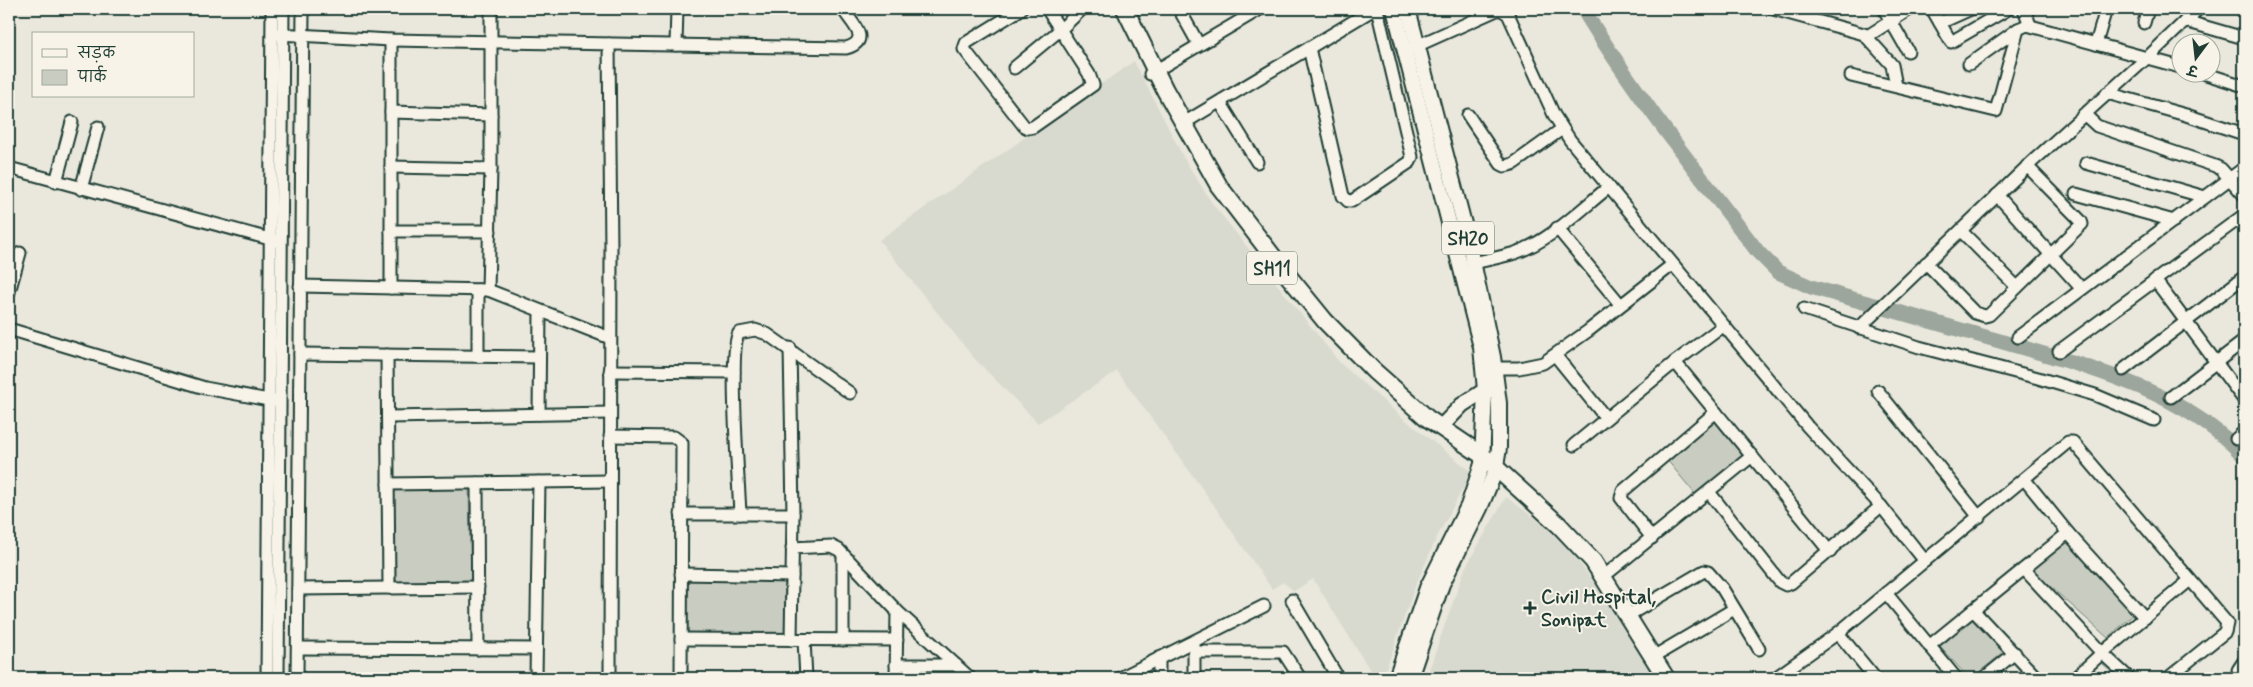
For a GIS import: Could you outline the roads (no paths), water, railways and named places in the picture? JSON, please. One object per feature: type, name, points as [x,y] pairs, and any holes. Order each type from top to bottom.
[{"type":"highway","name":"SH11","points":[[1116,9],[1152,73],[1212,190],[1319,326],[1368,378],[1422,424],[1492,467]]},
{"type":"highway","name":"SH11","points":[[1125,9],[1152,73]]},
{"type":"highway","name":"SH11","points":[[1162,92],[1184,123],[1219,186],[1326,321],[1374,372],[1426,418],[1441,427],[1492,467]]},
{"type":"highway","points":[[1492,467],[1539,504],[1593,561],[1666,678]]},
{"type":"main road","name":"SH20","points":[[1394,9],[1411,48],[1473,263],[1489,368],[1499,412],[1499,448],[1480,508],[1442,584],[1410,678]]},
{"type":"main road","name":"SH20","points":[[1396,678],[1424,595],[1444,551],[1492,467],[1485,390],[1489,368],[1481,347],[1411,48],[1408,9]]},
{"type":"main road","points":[[1441,427],[1462,405],[1485,390]]},
{"type":"street","points":[[272,9],[278,34]]},
{"type":"street","points":[[278,678],[280,401],[276,240],[278,34],[283,9]]},
{"type":"street","points":[[298,678],[303,9]]},
{"type":"street","points":[[478,356],[490,230],[491,9]]},
{"type":"street","points":[[676,45],[677,9]]},
{"type":"street","points":[[278,34],[391,40],[846,48],[853,46],[858,40],[859,32],[843,9]]},
{"type":"street","points":[[1021,9],[966,43],[964,50],[1028,128],[1033,127],[1093,85],[1089,74],[1047,9]]},
{"type":"street","points":[[1014,68],[1082,9]]},
{"type":"street","points":[[1179,9],[1199,45]]},
{"type":"street","points":[[1184,123],[1220,102],[1309,48],[1375,9],[1412,157],[1410,162],[1352,201],[1348,201],[1343,196],[1309,48]]},
{"type":"street","points":[[1411,48],[1499,9],[1508,14],[1562,128],[1723,326],[1808,427],[1881,506],[1926,561]]},
{"type":"street","points":[[1772,9],[1860,33],[1892,65],[1896,86]]},
{"type":"street","points":[[1884,9],[1908,51]]},
{"type":"street","points":[[1866,37],[1910,9]]},
{"type":"street","points":[[1932,9],[1949,41],[1952,42],[2008,9]]},
{"type":"street","points":[[1940,23],[1971,9]]},
{"type":"street","points":[[1851,76],[1996,111],[2024,27],[2024,9]]},
{"type":"street","points":[[2096,44],[2106,9]]},
{"type":"street","points":[[2144,22],[2148,9]]},
{"type":"street","points":[[1859,328],[2027,166],[2148,57],[2198,9]]},
{"type":"street","points":[[1152,73],[1253,11]]},
{"type":"street","points":[[2185,21],[2244,38]]},
{"type":"street","points":[[1969,64],[2024,27],[2170,64]]},
{"type":"street","points":[[391,40],[391,288]]},
{"type":"street","points":[[609,44],[610,678]]},
{"type":"street","points":[[2220,78],[2244,86]]},
{"type":"street","points":[[2107,93],[2186,114],[2244,134]]},
{"type":"street","points":[[1220,102],[1257,162]]},
{"type":"street","points":[[391,112],[491,115]]},
{"type":"street","points":[[2084,114],[2097,126],[2204,162],[2221,170],[2244,195]]},
{"type":"street","points":[[1468,115],[1501,164],[1505,166],[1512,164],[1562,128]]},
{"type":"street","points":[[56,182],[72,122]]},
{"type":"street","points":[[80,189],[98,127]]},
{"type":"street","points":[[2086,163],[2205,197]]},
{"type":"street","points":[[1926,263],[1979,316],[1989,315],[2081,226],[2082,222],[2027,166]]},
{"type":"street","points":[[391,167],[491,169]]},
{"type":"street","points":[[9,168],[80,189],[276,240]]},
{"type":"street","points":[[2018,337],[2081,288],[2244,168]]},
{"type":"street","points":[[1473,263],[1516,252],[1557,228],[1609,187]]},
{"type":"street","points":[[2076,194],[2174,221]]},
{"type":"street","points":[[1997,195],[2081,288]]},
{"type":"street","points":[[2059,351],[2244,215]]},
{"type":"street","points":[[1557,228],[1620,304]]},
{"type":"street","points":[[391,231],[490,230]]},
{"type":"street","points":[[1961,231],[2017,287]]},
{"type":"street","points":[[267,678],[268,401],[276,240]]},
{"type":"street","points":[[9,292],[11,277],[20,253]]},
{"type":"street","points":[[1489,368],[1532,366],[1554,355],[1672,265]]},
{"type":"street","points":[[2123,370],[2244,277]]},
{"type":"street","points":[[2155,280],[2184,322],[2242,393]]},
{"type":"street","points":[[300,286],[483,290],[610,338]]},
{"type":"street","points":[[1804,309],[1919,348],[2038,378],[2095,395],[2154,420]]},
{"type":"street","points":[[539,414],[540,311]]},
{"type":"street","points":[[1574,445],[1675,362],[1723,326]]},
{"type":"street","points":[[9,329],[181,382],[268,401],[280,401]]},
{"type":"street","points":[[740,514],[734,372],[736,337],[745,330],[762,332],[790,348],[850,393]]},
{"type":"street","points":[[2171,397],[2244,341]]},
{"type":"street","points":[[790,348],[793,514],[791,640]]},
{"type":"street","points":[[300,354],[539,357]]},
{"type":"street","points":[[387,355],[389,588]]},
{"type":"street","points":[[1554,355],[1606,418]]},
{"type":"street","points":[[1675,362],[1830,552]]},
{"type":"street","points":[[610,371],[734,372]]},
{"type":"street","points":[[1878,391],[1979,517]]},
{"type":"street","points":[[1652,538],[1621,498],[1621,495],[1716,412]]},
{"type":"street","points":[[388,417],[610,413]]},
{"type":"street","points":[[610,436],[674,437],[682,443],[681,678]]},
{"type":"street","points":[[1775,678],[1838,633],[2068,442],[2077,444],[2227,623],[2225,632],[2168,678]]},
{"type":"street","points":[[1603,577],[1752,456]]},
{"type":"street","points":[[2024,480],[2068,533],[2145,618]]},
{"type":"street","points":[[388,484],[610,481]]},
{"type":"street","points":[[536,678],[539,482]]},
{"type":"street","points":[[477,483],[478,649]]},
{"type":"street","points":[[1709,492],[1780,582],[1786,585],[1830,552],[1881,506]]},
{"type":"street","points":[[681,514],[793,514]]},
{"type":"street","points":[[1929,646],[2068,533]]},
{"type":"street","points":[[792,548],[831,546],[839,550],[896,611],[970,678]]},
{"type":"street","points":[[843,555],[843,640]]},
{"type":"street","points":[[2024,569],[2102,653],[2129,678]]},
{"type":"street","points":[[1627,616],[1704,571],[1711,573],[1759,649]]},
{"type":"street","points":[[681,574],[792,576]]},
{"type":"street","points":[[2075,678],[2102,653],[2190,580]]},
{"type":"street","points":[[298,589],[478,588]]},
{"type":"street","points":[[1886,593],[1956,678]]},
{"type":"street","points":[[1292,600],[1338,678]]},
{"type":"street","points":[[1120,678],[1159,658],[1194,647],[1264,606]]},
{"type":"street","points":[[1653,657],[1734,609]]},
{"type":"street","points":[[1974,610],[2037,678]]},
{"type":"street","points":[[896,611],[896,678]]},
{"type":"street","points":[[1838,633],[1874,678]]},
{"type":"street","points":[[681,639],[896,640]]},
{"type":"street","points":[[804,640],[806,678]]},
{"type":"street","points":[[1194,647],[1194,678]]},
{"type":"street","points":[[1194,647],[1277,650],[1287,655],[1300,678]]},
{"type":"street","points":[[298,648],[536,649]]},
{"type":"street","points":[[1984,678],[2015,653]]},
{"type":"street","points":[[1159,658],[1159,678]]},
{"type":"street","points":[[2241,678],[2238,670],[2244,662]]},
{"type":"street","points":[[896,664],[956,665]]},
{"type":"waterway","points":[[1583,9],[1624,72],[1668,133],[1758,252],[1778,272],[1811,287],[2057,358],[2125,381],[2158,395],[2189,412],[2218,432],[2244,456]]},
{"type":"place","name":"Civil Hospital, Sonipat","points":[[1530,608]]}]
